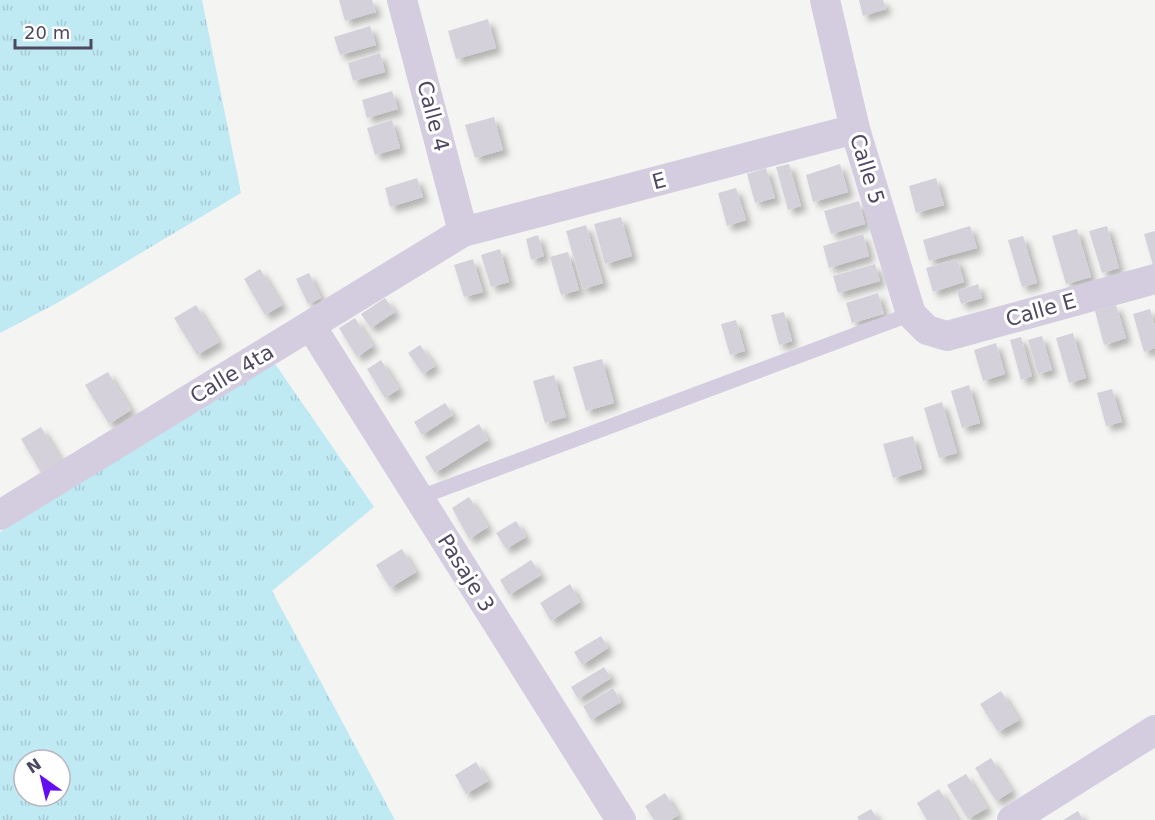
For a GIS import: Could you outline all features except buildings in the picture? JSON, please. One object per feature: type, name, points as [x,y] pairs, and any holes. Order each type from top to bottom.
[{"type":"street","name":"Calle 4","points":[[402,0],[463,232]]},
{"type":"street","name":"Calle 5","points":[[825,0],[855,129],[919,322]]},
{"type":"street","name":"E","points":[[463,232],[855,129]]},
{"type":"street","name":"Calle 4ta","points":[[0,515],[463,232]]},
{"type":"street","name":"Calle E","points":[[919,322],[947,336],[1155,279]]},
{"type":"street","name":"Pasaje 3","points":[[311,326],[621,820]]},
{"type":"street","points":[[1012,820],[1155,730]]},
{"type":"lane","points":[[418,498],[919,322]]},
{"type":"green space","points":[[0,0],[202,0],[241,193],[59,302],[0,333]]},
{"type":"green space","points":[[271,358],[374,507],[272,591],[395,820],[0,820],[0,532]]}]
